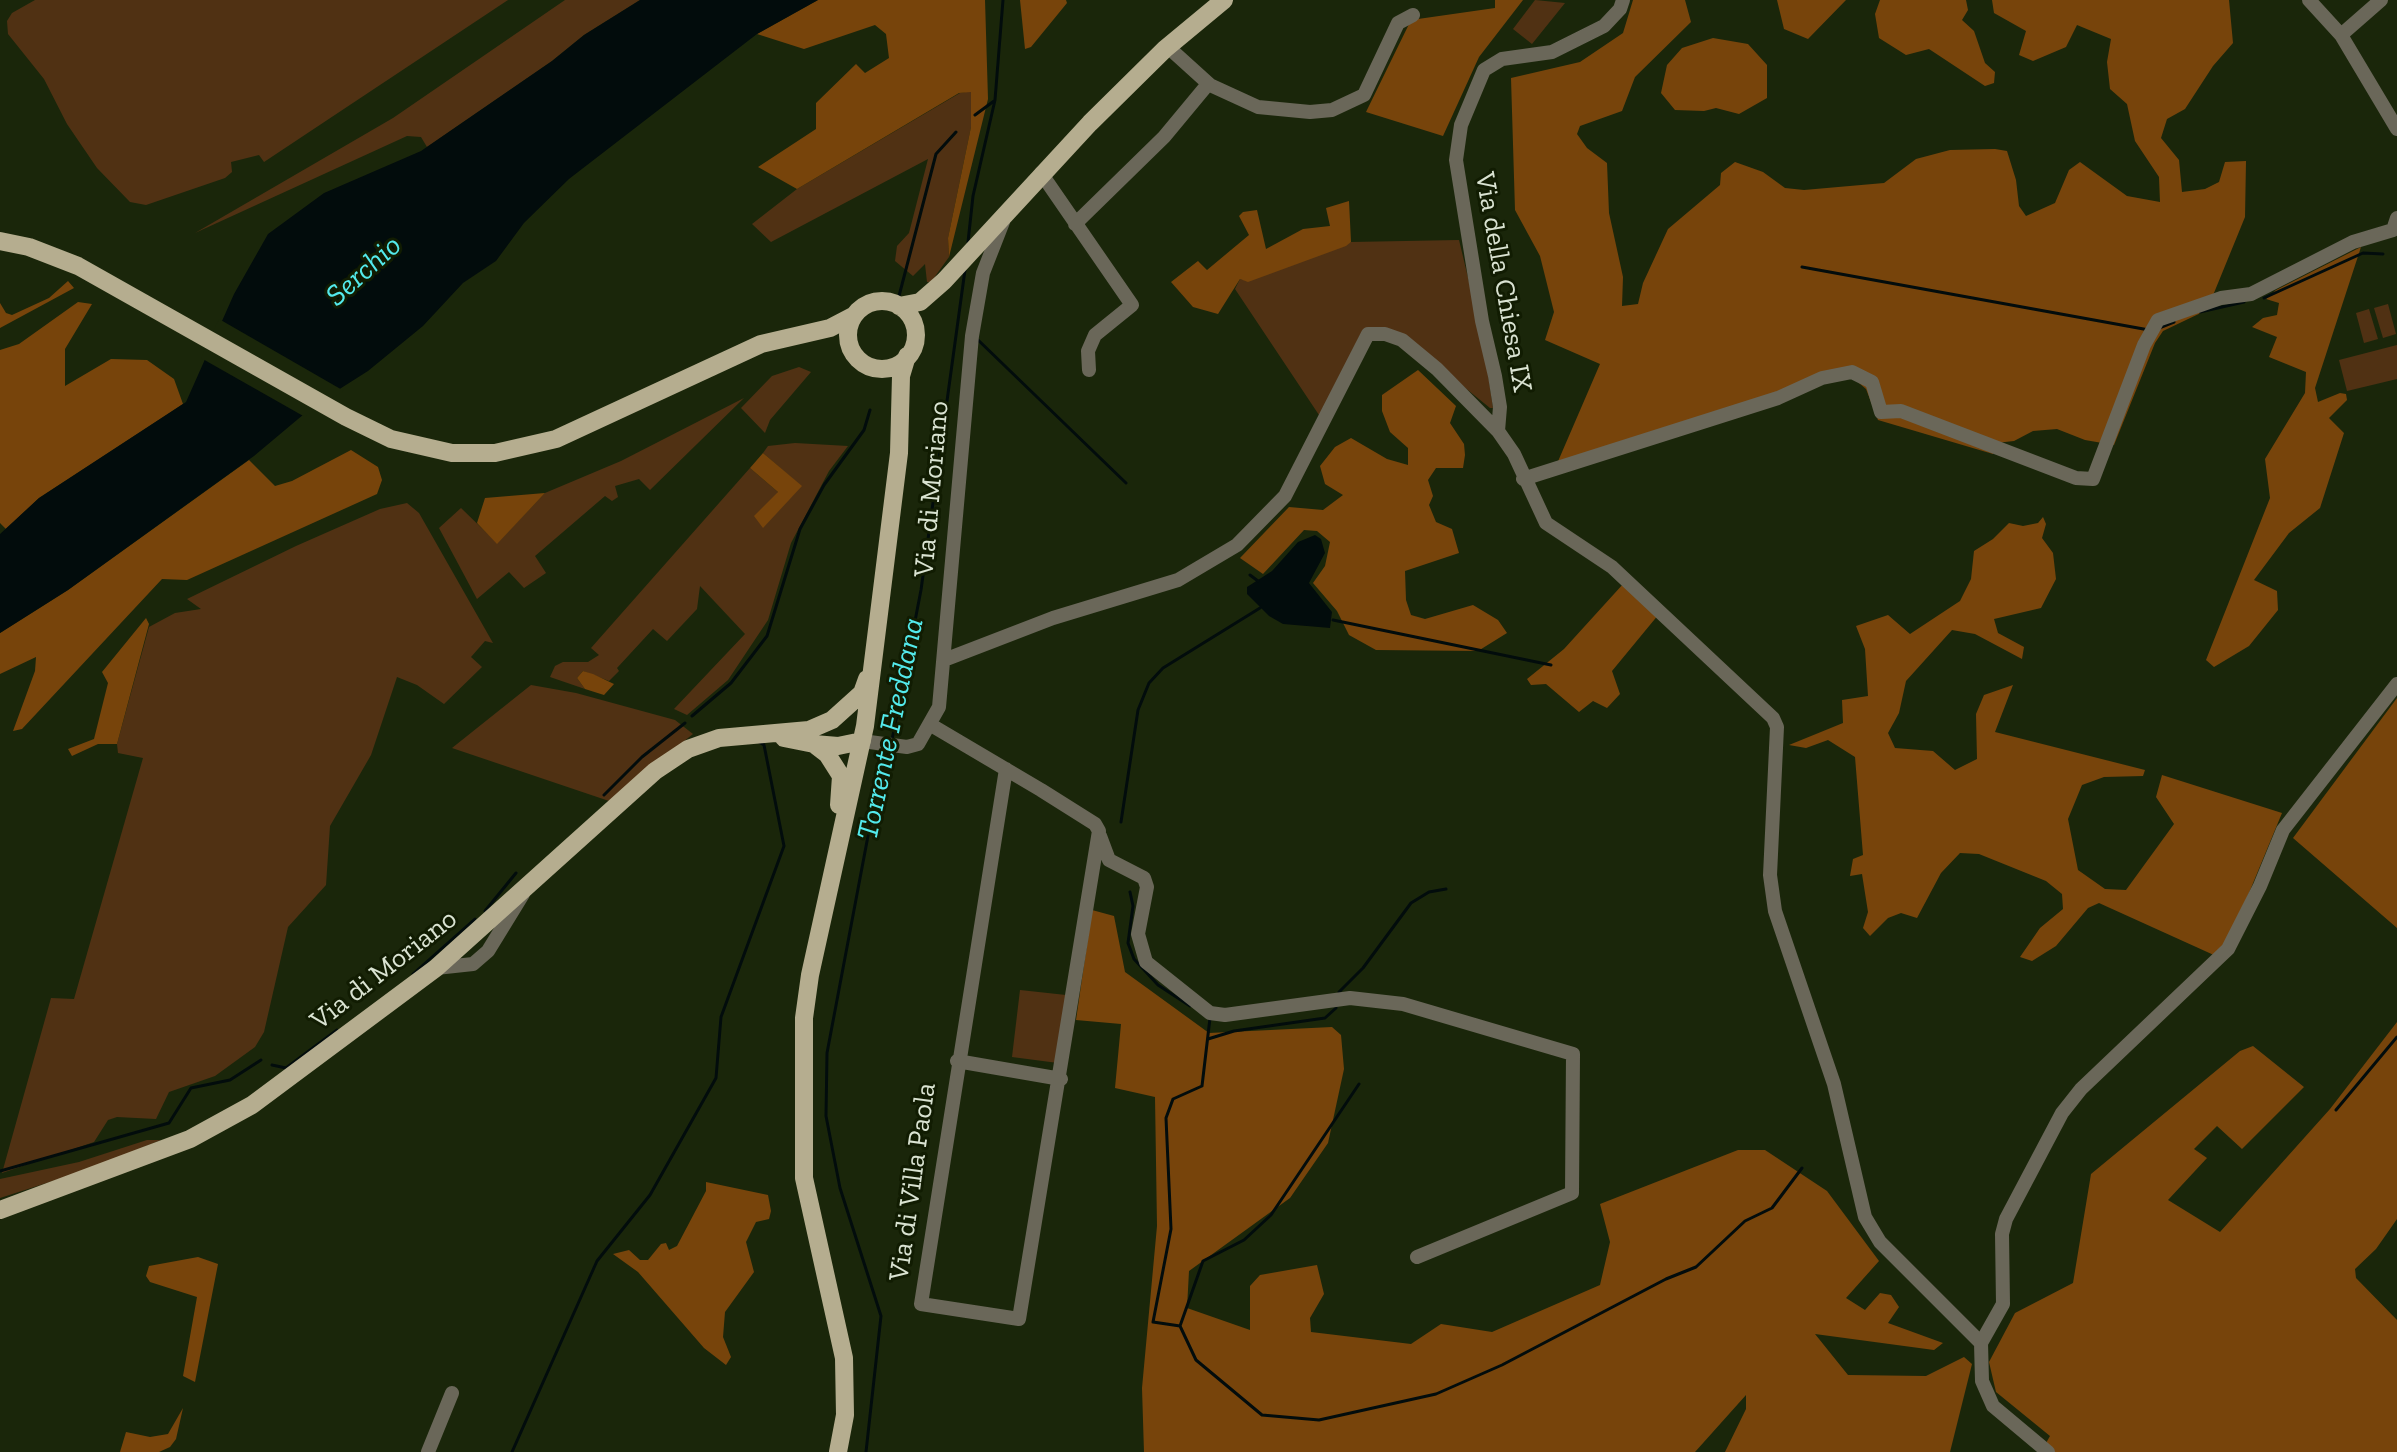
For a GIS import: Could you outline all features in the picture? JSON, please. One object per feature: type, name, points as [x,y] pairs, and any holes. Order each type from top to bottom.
[{"type":"main road","points":[[0,241],[29,247],[78,266],[346,417],[391,439],[431,449],[473,454],[517,449],[556,439],[761,344],[801,336],[853,316],[874,302],[899,306],[920,302],[980,246],[1041,173],[1168,47],[1224,0]]},
{"type":"main road","points":[[838,1452],[845,1415],[844,1358],[807,1201],[801,1085],[804,1018],[810,975],[868,742],[873,659],[899,453],[901,376],[915,334],[944,281]]},
{"type":"main road","points":[[899,306],[909,315],[915,334]]},
{"type":"main road","points":[[852,350],[848,333],[853,316]]},
{"type":"main road","points":[[801,336],[831,340],[852,350],[873,367],[891,389],[899,414]]},
{"type":"main road","points":[[873,367],[896,365],[907,356]]},
{"type":"main road","name":"Via di Moriano","points":[[0,1210],[190,1139],[252,1105],[436,968],[624,797],[688,749],[733,735],[770,733],[812,737],[862,693],[873,659]]},
{"type":"main road","points":[[838,856],[841,776],[812,737],[836,727],[868,742]]},
{"type":"street","name":"Via della Chiesa IX","points":[[1498,431],[1500,407],[1482,321],[1456,160],[1461,125],[1484,70],[1502,59],[1552,52],[1604,26],[1620,9],[1623,0]]},
{"type":"street","points":[[2309,0],[2341,35],[2397,129]]},
{"type":"street","points":[[2341,35],[2381,0]]},
{"type":"street","points":[[1168,47],[1208,84],[1258,107],[1310,112],[1332,110],[1364,95],[1398,23],[1413,15]]},
{"type":"street","points":[[1075,224],[1164,137],[1208,84]]},
{"type":"street","points":[[1041,173],[1132,305],[1095,335],[1088,351],[1089,370]]},
{"type":"street","points":[[1523,479],[1778,398],[1822,378],[1852,372],[1872,382],[1881,412],[1901,411],[2076,478],[2093,479],[2144,345],[2158,320],[2221,298],[2251,294],[2353,242],[2393,230],[2397,218]]},
{"type":"street","name":"Via di Moriano","points":[[931,725],[939,707],[944,660],[973,331],[983,271],[980,246]]},
{"type":"street","points":[[944,660],[1053,618],[1178,580],[1237,545],[1285,496],[1368,334],[1385,334],[1402,340],[1437,369],[1498,431],[1514,454],[1546,523],[1612,567],[1773,718],[1777,727],[1770,875],[1775,911],[1834,1084],[1865,1217],[1880,1242],[1981,1343]]},
{"type":"street","points":[[2048,1452],[1993,1406],[1982,1381],[1981,1343],[2003,1304],[2002,1234],[2006,1219],[2062,1113],[2081,1089],[2228,949],[2260,886],[2283,830],[2397,684]]},
{"type":"street","points":[[868,742],[907,747],[918,744],[931,725],[1095,824],[1109,860],[1144,878],[1147,887],[1138,934],[1146,962],[1210,1013],[1225,1015],[1350,998],[1403,1004],[1573,1054],[1572,1193],[1417,1257]]},
{"type":"street","name":"Via di Villa Paola","points":[[1006,769],[957,1061],[921,1304],[1019,1319],[1061,1079],[1099,831]]},
{"type":"street","name":"Via di Villa Paola","points":[[957,1061],[1061,1079]]},
{"type":"street","points":[[428,1452],[452,1393]]},
{"type":"shaded area","points":[[35,0],[508,0],[264,162],[259,155],[231,162],[232,172],[225,178],[146,205],[130,202],[97,168],[67,124],[44,79],[8,34],[7,21],[12,13]]},
{"type":"shaded area","points":[[565,0],[640,0],[584,35],[552,61],[427,147],[421,137],[407,136],[195,233],[393,118]]},
{"type":"shaded area","points":[[818,0],[985,0],[988,99],[949,257],[948,238],[971,127],[971,92],[959,93],[797,189],[758,167],[816,129],[816,103],[856,64],[865,73],[889,58],[886,34],[875,25],[804,49],[757,34]]},
{"type":"shaded area","points":[[1020,0],[1066,0],[1067,3],[1031,47],[1025,49]]},
{"type":"shaded area","points":[[1495,0],[1523,0],[1479,57],[1443,136],[1366,112],[1411,20],[1495,8]]},
{"type":"shaded area","points":[[1535,0],[1565,3],[1532,44],[1513,29]]},
{"type":"shaded area","points":[[1633,0],[1685,0],[1691,22],[1635,77],[1622,111],[1580,126],[1577,134],[1587,148],[1607,163],[1609,213],[1623,277],[1622,306],[1638,304],[1643,283],[1668,229],[1720,185],[1721,173],[1735,162],[1763,172],[1785,188],[1804,190],[1884,183],[1916,159],[1950,150],[1995,149],[2007,151],[2016,180],[2019,206],[2026,216],[2055,203],[2069,170],[2080,162],[2127,196],[2160,202],[2159,177],[2135,141],[2127,104],[2110,89],[2107,62],[2111,39],[2077,25],[2066,47],[2033,61],[2019,55],[2026,31],[1994,13],[1992,0],[2229,0],[2233,43],[2213,66],[2185,109],[2167,119],[2161,138],[2179,160],[2182,192],[2205,189],[2219,182],[2225,162],[2246,161],[2245,217],[2207,310],[2163,331],[2155,343],[2114,445],[2085,440],[2057,429],[2033,431],[2014,441],[1996,443],[1993,454],[1878,420],[1866,389],[1852,377],[1830,380],[1556,466],[1600,364],[1545,340],[1554,312],[1540,256],[1515,210],[1511,78],[1580,62],[1623,33]]},
{"type":"shaded area","points":[[1777,0],[1846,0],[1808,39],[1784,29]]},
{"type":"shaded area","points":[[1880,0],[1966,0],[1968,10],[1962,20],[1974,31],[1985,63],[1995,72],[1994,83],[1985,86],[1929,49],[1906,55],[1879,38],[1875,14]]},
{"type":"shaded area","points":[[1713,38],[1748,44],[1767,65],[1767,98],[1739,114],[1716,108],[1704,111],[1675,110],[1661,93],[1667,65],[1682,48]]},
{"type":"shaded area","points":[[971,91],[971,127],[948,238],[949,257],[931,282],[927,282],[925,264],[913,276],[895,261],[897,246],[909,233],[928,159],[771,242],[752,224],[797,189],[960,93]]},
{"type":"shaded area","points":[[1349,201],[1351,242],[1248,282],[1240,279],[1218,314],[1193,307],[1171,282],[1198,261],[1207,270],[1249,235],[1239,216],[1243,212],[1257,210],[1266,249],[1303,229],[1330,226],[1326,208]]},
{"type":"shaded area","points":[[1459,240],[1483,340],[1493,408],[1400,335],[1360,335],[1321,418],[1235,289],[1240,279],[1248,281],[1351,242]]},
{"type":"shaded area","points":[[2361,247],[2315,388],[2318,402],[2340,393],[2346,394],[2347,400],[2329,418],[2344,433],[2320,508],[2289,533],[2254,580],[2277,591],[2278,610],[2249,646],[2214,667],[2206,660],[2270,498],[2265,459],[2305,393],[2306,372],[2269,357],[2277,337],[2252,327],[2263,318],[2277,315],[2279,303],[2266,299],[2276,290]]},
{"type":"shaded area","points":[[68,281],[74,288],[0,328],[0,303],[6,313],[12,315],[49,298]]},
{"type":"shaded area","points":[[78,302],[92,304],[65,349],[65,386],[111,359],[147,360],[174,379],[183,404],[39,498],[6,529],[0,523],[0,350],[19,344]]},
{"type":"shaded area","points":[[2388,304],[2396,334],[2383,338],[2374,308]]},
{"type":"shaded area","points":[[2369,309],[2378,339],[2364,343],[2356,313]]},
{"type":"shaded area","points":[[2397,345],[2397,379],[2347,391],[2339,360]]},
{"type":"shaded area","points":[[799,367],[811,372],[770,420],[765,433],[741,408],[772,376]]},
{"type":"shaded area","points":[[1418,370],[1456,406],[1450,423],[1464,444],[1465,455],[1463,468],[1436,468],[1428,480],[1433,496],[1429,505],[1436,522],[1452,529],[1459,553],[1405,571],[1406,600],[1411,615],[1425,619],[1473,605],[1498,620],[1507,633],[1478,651],[1376,650],[1349,635],[1337,611],[1313,583],[1325,566],[1330,542],[1317,531],[1304,530],[1263,574],[1240,558],[1289,507],[1323,510],[1343,495],[1325,484],[1320,466],[1335,447],[1351,438],[1387,459],[1408,465],[1408,448],[1390,432],[1382,411],[1382,395]]},
{"type":"shaded area","points":[[744,398],[650,490],[639,479],[615,486],[618,497],[612,501],[605,496],[535,556],[546,573],[524,588],[509,572],[477,599],[439,528],[461,508],[497,543],[545,493],[621,461]]},
{"type":"shaded area","points":[[795,443],[848,446],[829,471],[791,543],[768,620],[728,680],[687,715],[674,709],[745,634],[700,586],[697,609],[667,641],[653,629],[609,681],[583,671],[577,678],[585,689],[550,677],[555,666],[563,662],[588,662],[599,655],[591,648],[750,468],[778,492],[763,527],[801,486],[763,453],[768,446]]},
{"type":"shaded area","points":[[351,450],[378,467],[382,480],[377,494],[187,580],[162,579],[22,729],[13,731],[35,671],[36,657],[0,674],[0,633],[68,590],[249,460],[275,486],[292,481]]},
{"type":"shaded area","points":[[763,453],[802,486],[763,528],[754,516],[778,492],[750,468]]},
{"type":"shaded area","points":[[545,493],[497,544],[477,523],[485,498]]},
{"type":"shaded area","points":[[407,503],[419,513],[493,643],[485,641],[471,657],[482,667],[444,704],[417,685],[397,677],[371,755],[330,826],[326,885],[288,927],[264,1032],[255,1047],[215,1076],[169,1092],[156,1119],[117,1117],[108,1120],[94,1142],[2,1173],[51,998],[74,999],[143,758],[118,753],[117,744],[149,627],[175,613],[201,609],[187,599],[296,546],[380,509]]},
{"type":"shaded area","points":[[2043,517],[2046,524],[2042,538],[2053,553],[2056,579],[2041,608],[1994,619],[1998,633],[2024,647],[2022,659],[1975,634],[1952,630],[1906,681],[1899,713],[1888,733],[1895,748],[1933,751],[1955,770],[1977,759],[1976,714],[1984,695],[2013,685],[1995,732],[2145,770],[2143,776],[2104,777],[2082,785],[2068,819],[2078,870],[2105,889],[2126,890],[2174,824],[2156,797],[2162,775],[2282,813],[2232,934],[2216,956],[2099,903],[2088,908],[2056,946],[2032,961],[2020,957],[2040,928],[2063,909],[2062,894],[2046,881],[1979,854],[1960,853],[1941,873],[1917,918],[1901,913],[1888,918],[1870,936],[1863,928],[1868,912],[1862,874],[1850,876],[1853,859],[1863,855],[1855,757],[1828,740],[1806,748],[1789,745],[1843,723],[1842,700],[1868,696],[1865,649],[1856,626],[1888,615],[1910,634],[1960,601],[1971,579],[1974,551],[1993,539],[2009,523],[2023,526],[2038,523]]},
{"type":"shaded area","points":[[1624,583],[1659,614],[1612,671],[1620,694],[1607,708],[1593,701],[1579,712],[1546,684],[1531,685],[1527,679],[1564,649]]},
{"type":"shaded area","points":[[146,618],[149,624],[117,744],[98,744],[72,756],[68,749],[94,739],[108,683],[102,672]]},
{"type":"shaded area","points":[[583,671],[614,684],[604,695],[585,689],[577,678]]},
{"type":"shaded area","points":[[531,685],[576,693],[675,720],[693,734],[609,801],[452,748]]},
{"type":"shaded area","points":[[2397,698],[2397,928],[2293,838]]},
{"type":"shaded area","points":[[1092,910],[1114,916],[1125,972],[1209,1033],[1332,1027],[1341,1035],[1344,1069],[1328,1143],[1290,1198],[1189,1271],[1187,1308],[1250,1330],[1250,1286],[1260,1275],[1317,1265],[1324,1294],[1310,1318],[1311,1332],[1411,1344],[1441,1324],[1492,1332],[1600,1285],[1610,1242],[1600,1204],[1738,1150],[1765,1150],[1827,1191],[1879,1261],[1846,1298],[1865,1310],[1880,1293],[1891,1295],[1899,1307],[1888,1323],[1943,1343],[1934,1350],[1815,1334],[1848,1375],[1926,1376],[1964,1357],[1972,1364],[1950,1452],[1725,1452],[1746,1409],[1746,1395],[1695,1452],[1144,1452],[1142,1388],[1157,1226],[1155,1097],[1115,1088],[1121,1024],[1076,1020]]},
{"type":"shaded area","points":[[1020,990],[1066,995],[1058,1063],[1012,1057]]},
{"type":"shaded area","points":[[2397,1022],[2397,1219],[2376,1249],[2355,1269],[2356,1278],[2397,1320],[2397,1452],[2041,1452],[2050,1436],[1996,1392],[1989,1362],[2015,1313],[2073,1283],[2091,1174],[2240,1051],[2253,1046],[2304,1087],[2242,1149],[2217,1126],[2194,1149],[2207,1158],[2168,1200],[2220,1232],[2330,1109]]},
{"type":"shaded area","points":[[147,1140],[161,1140],[87,1170],[0,1198],[0,1179],[79,1162]]},
{"type":"shaded area","points":[[706,1182],[768,1195],[771,1211],[769,1219],[756,1222],[746,1242],[754,1272],[725,1312],[723,1337],[731,1357],[726,1365],[704,1348],[638,1272],[613,1254],[629,1250],[640,1260],[648,1260],[661,1244],[666,1243],[669,1250],[677,1246],[706,1191]]},
{"type":"shaded area","points":[[198,1257],[218,1264],[195,1382],[183,1376],[197,1297],[150,1282],[146,1276],[149,1266]]},
{"type":"shaded area","points":[[183,1408],[176,1439],[170,1447],[159,1452],[120,1452],[126,1432],[150,1437],[168,1434]]},
{"type":"water","name":"Serchio","points":[[640,0],[818,0],[757,34],[569,179],[524,223],[496,261],[463,283],[423,326],[368,371],[316,404],[254,456],[68,590],[0,633],[0,534],[39,498],[186,402],[234,294],[268,234],[324,193],[421,151],[552,61],[584,35]]},
{"type":"water","points":[[1315,535],[1321,539],[1325,553],[1309,583],[1332,612],[1330,628],[1283,624],[1269,616],[1247,594],[1247,587],[1272,571],[1298,542]]},
{"type":"pier","points":[[219,319],[344,391],[305,417],[201,358]]},
{"type":"waterway","name":"Torrente Freddana","points":[[968,242],[973,196],[995,100],[1003,0]]},
{"type":"waterway","points":[[975,115],[994,101]]},
{"type":"waterway","points":[[899,296],[936,154],[956,132]]},
{"type":"waterway","points":[[2264,298],[2363,253],[2383,254]]},
{"type":"waterway","points":[[1802,267],[2149,330]]},
{"type":"waterway","name":"Torrente Freddana","points":[[892,740],[921,590],[965,270]]},
{"type":"waterway","points":[[2200,312],[2244,302]]},
{"type":"waterway","points":[[2159,328],[2174,322]]},
{"type":"waterway","points":[[976,338],[1126,483]]},
{"type":"waterway","points":[[692,716],[731,683],[767,636],[800,529],[824,485],[864,430],[870,410]]},
{"type":"waterway","points":[[1250,575],[1258,581]]},
{"type":"waterway","points":[[1121,822],[1138,710],[1149,683],[1163,668],[1260,608]]},
{"type":"waterway","points":[[1333,620],[1551,665]]},
{"type":"waterway","points":[[604,795],[642,757],[685,723]]},
{"type":"waterway","points":[[512,1452],[597,1261],[650,1195],[716,1078],[721,1017],[784,846],[764,745],[759,742]]},
{"type":"waterway","name":"Torrente Freddana","points":[[866,1452],[881,1316],[840,1188],[826,1116],[827,1053],[878,783],[889,751]]},
{"type":"waterway","points":[[485,911],[516,873]]},
{"type":"waterway","points":[[1339,992],[1363,968],[1411,903],[1429,892],[1446,889]]},
{"type":"waterway","points":[[1130,892],[1133,906],[1128,943],[1134,959],[1158,985],[1190,1006]]},
{"type":"waterway","points":[[413,974],[475,919]]},
{"type":"waterway","points":[[1208,1039],[1234,1031],[1325,1018],[1336,1008]]},
{"type":"waterway","points":[[1180,1326],[1153,1322],[1171,1229],[1166,1118],[1173,1099],[1202,1086],[1210,1018]]},
{"type":"waterway","points":[[272,1065],[286,1068],[337,1030]]},
{"type":"waterway","points":[[2336,1110],[2397,1037]]},
{"type":"waterway","points":[[0,1171],[169,1123],[191,1088],[230,1080],[261,1060]]},
{"type":"waterway","points":[[1180,1326],[1203,1261],[1244,1240],[1271,1215],[1359,1084]]},
{"type":"waterway","points":[[1180,1326],[1196,1360],[1262,1415],[1319,1420],[1436,1394],[1502,1365],[1666,1279],[1696,1267],[1745,1221],[1772,1208],[1802,1168]]}]
